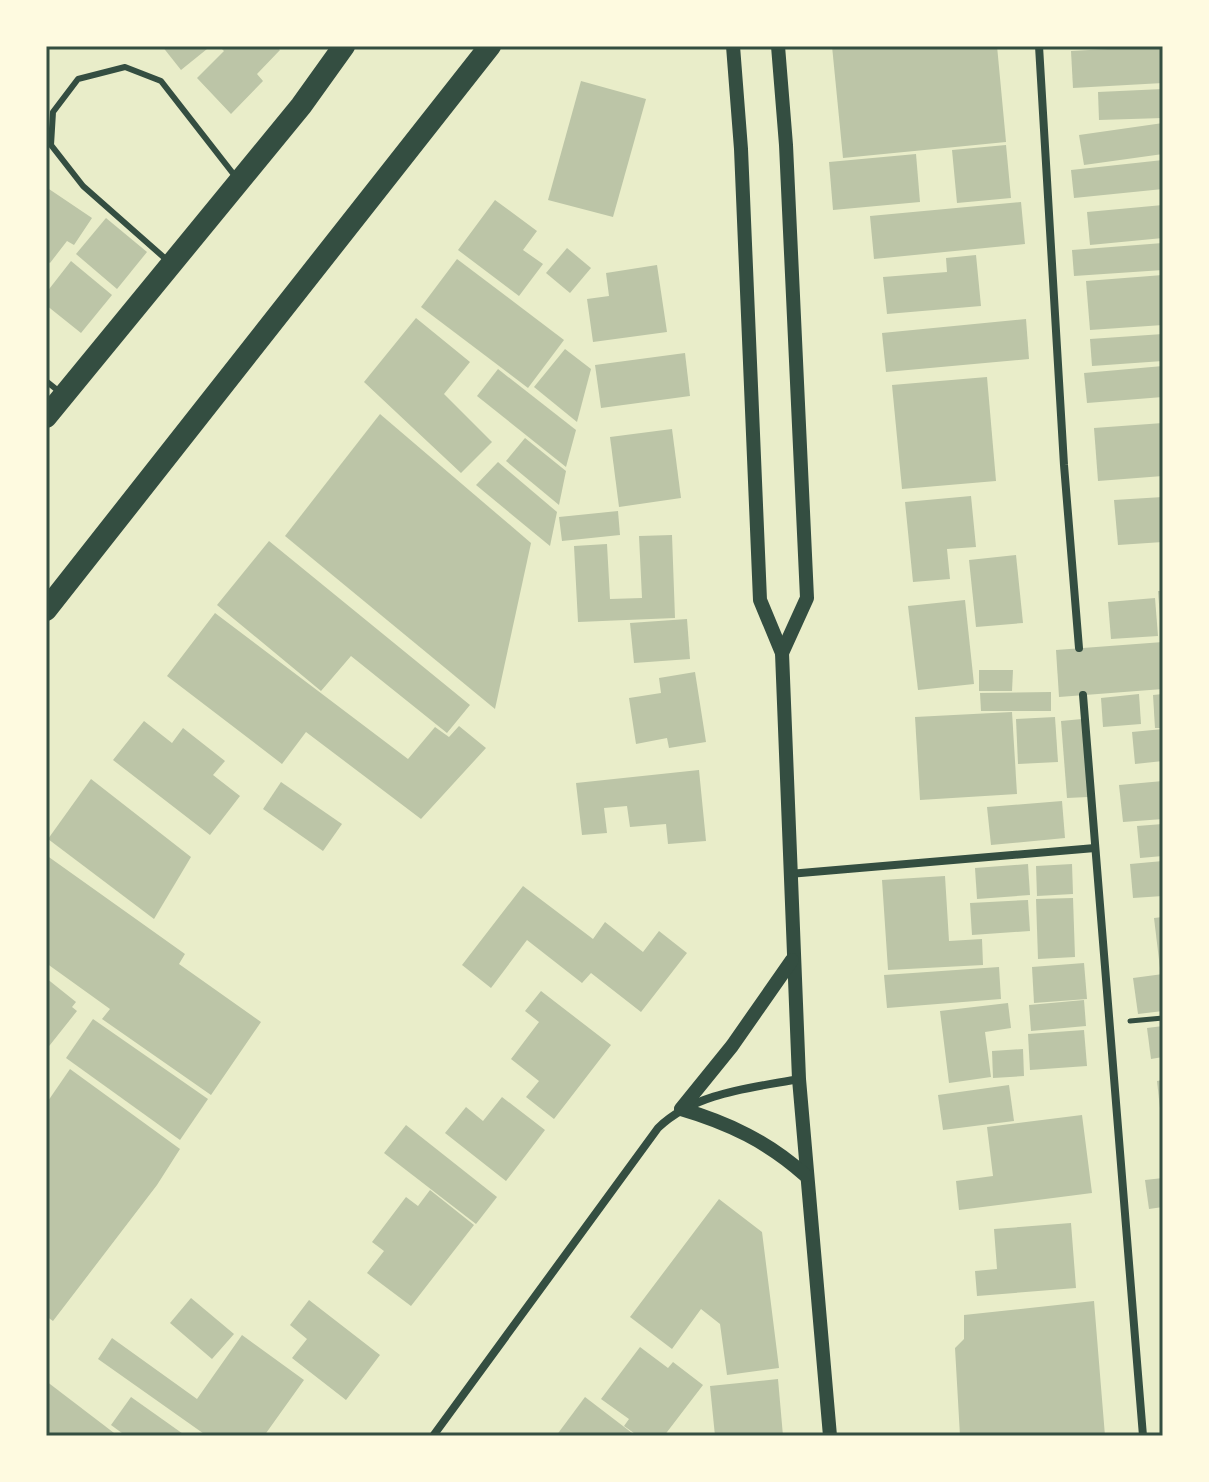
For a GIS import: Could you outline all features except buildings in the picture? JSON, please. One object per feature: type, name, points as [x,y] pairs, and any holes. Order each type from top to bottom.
[{"type":"highway","points":[[46,417],[301,106],[344,46]]},
{"type":"highway","points":[[46,610],[490,46]]},
{"type":"street","points":[[733,46],[741,149],[760,600],[782,653],[799,1079],[830,1436]]},
{"type":"street","points":[[778,46],[786,145],[807,598],[782,653]]},
{"type":"street","points":[[1039,46],[1064,465],[1079,648]]},
{"type":"street","points":[[1083,695],[1143,1436]]},
{"type":"street","points":[[789,874],[1095,848]]},
{"type":"street","points":[[433,1436],[651,1136],[681,1109],[741,1034],[792,960]]},
{"type":"street","points":[[681,1109],[734,1091],[799,1079]]},
{"type":"street","points":[[681,1109],[717,1119],[749,1134],[782,1155],[805,1175]]},
{"type":"lane","points":[[171,263],[83,186],[51,145],[53,112],[78,79],[125,67],[161,81],[239,181]]},
{"type":"lane","points":[[46,381],[64,396]]}]
